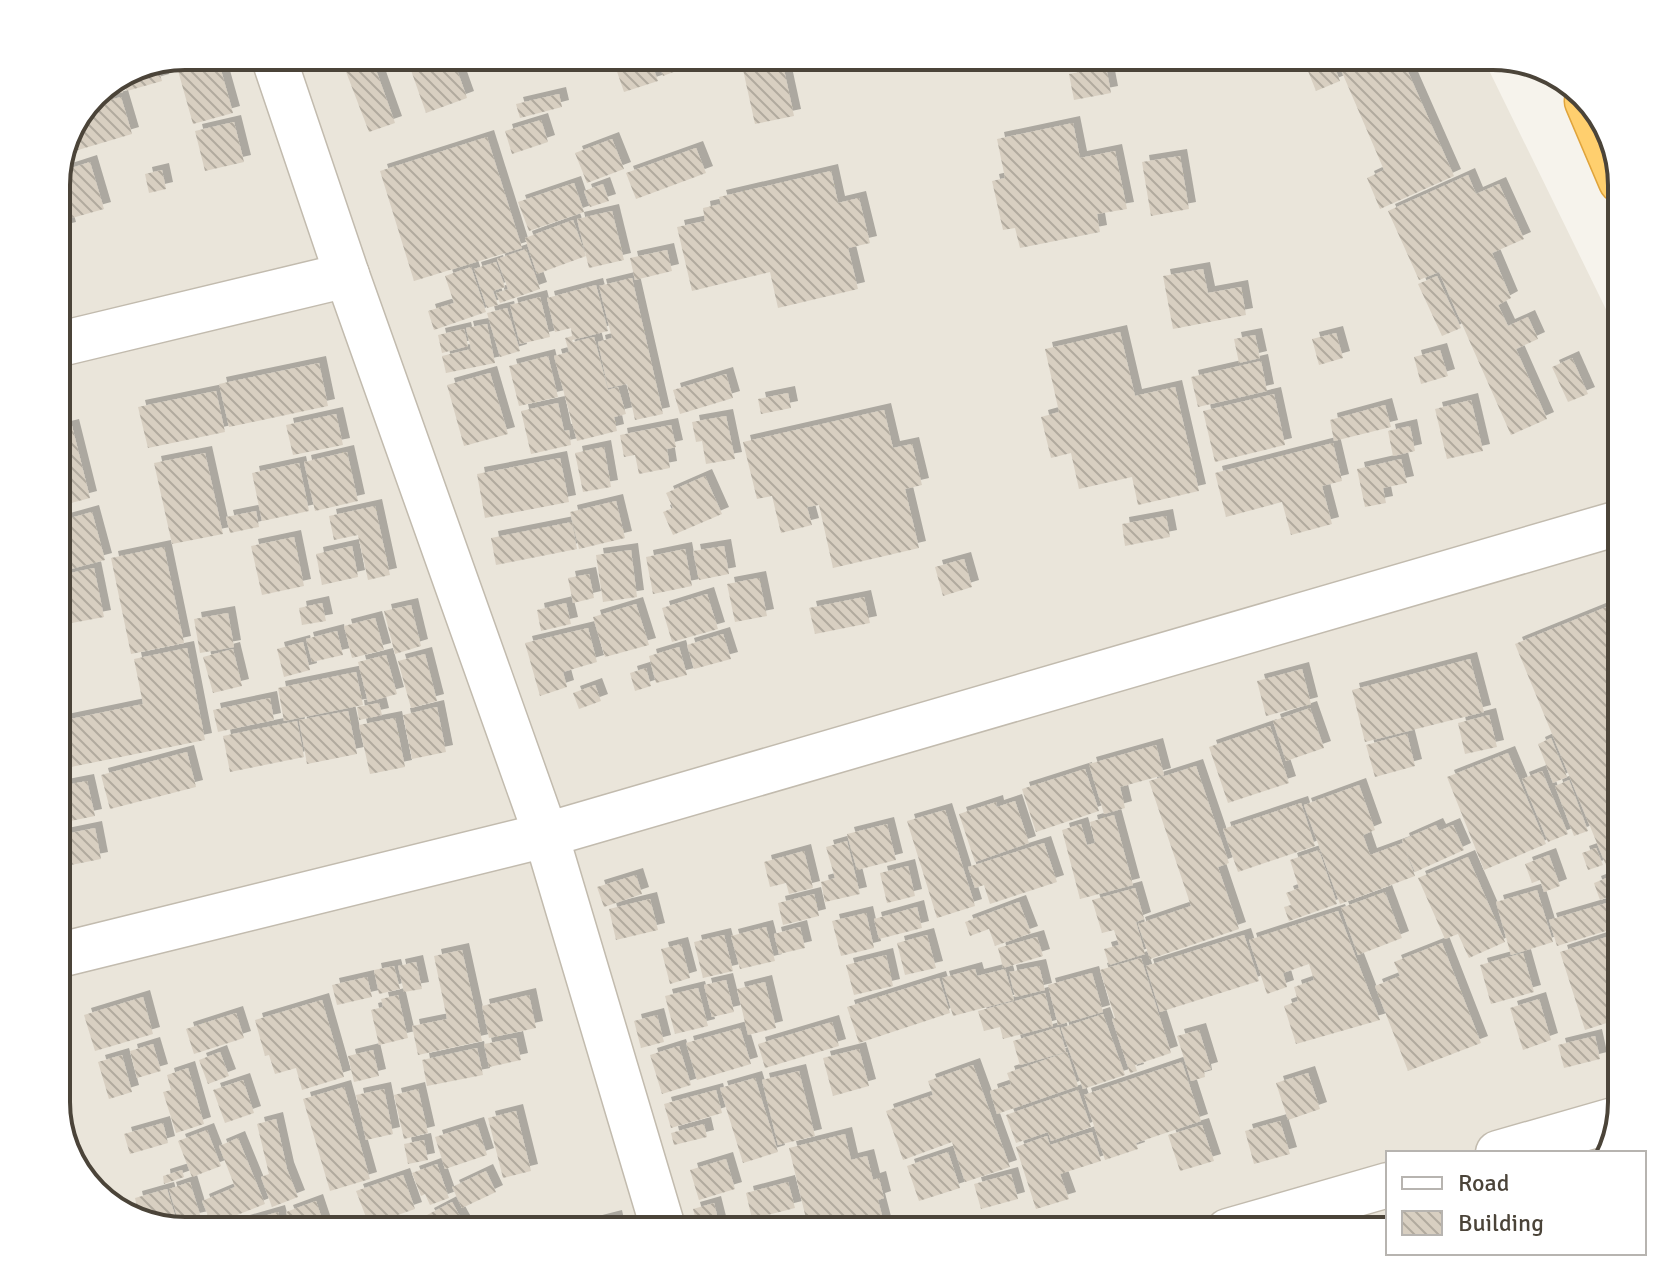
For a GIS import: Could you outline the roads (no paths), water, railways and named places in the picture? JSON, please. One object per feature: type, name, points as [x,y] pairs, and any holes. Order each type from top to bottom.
[{"type":"street","points":[[278,70],[347,275],[546,835],[660,1217]]},
{"type":"street","points":[[70,342],[347,275]]},
{"type":"street","points":[[70,953],[546,835],[1608,526]]},
{"type":"street","points":[[1505,1151],[1606,1122]]},
{"type":"street","points":[[1277,1217],[1386,1186]]}]
